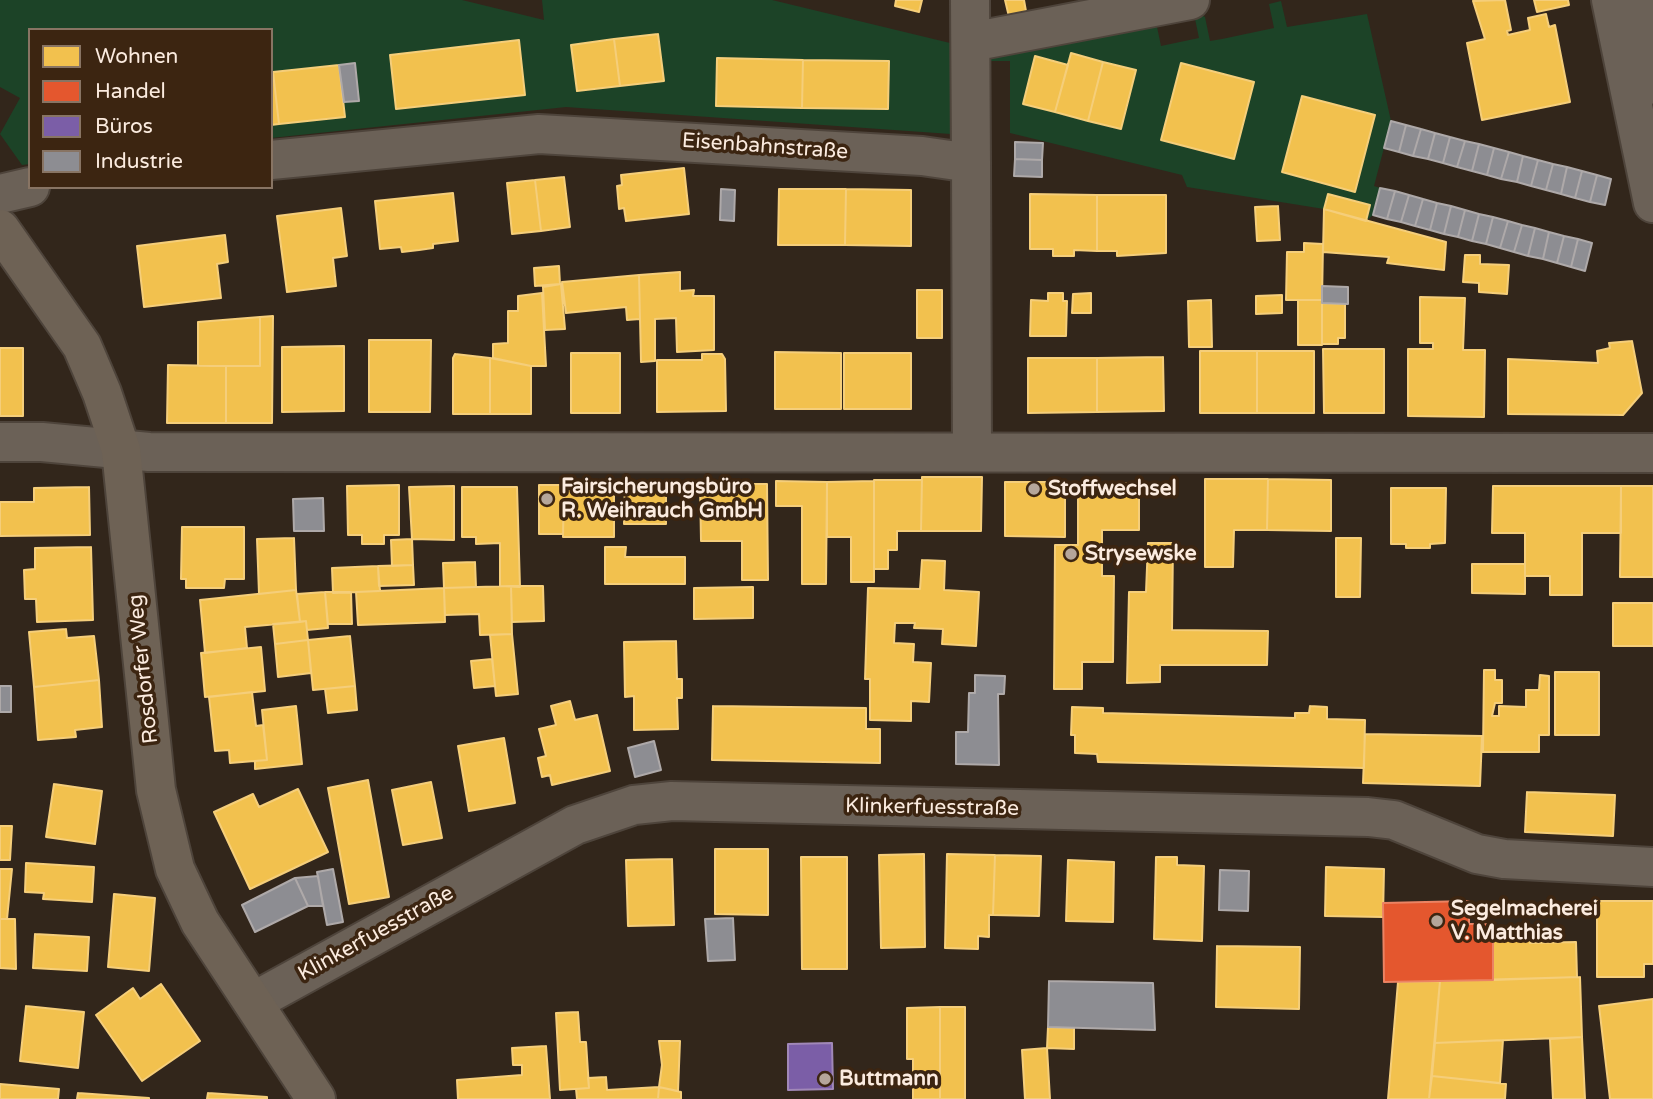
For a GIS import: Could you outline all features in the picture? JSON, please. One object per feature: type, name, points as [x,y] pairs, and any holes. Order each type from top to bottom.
[{"type":"main road","name":"Rosdorfer Weg","points":[[0,229],[82,346],[102,393],[121,450],[156,790],[175,869],[200,922],[316,1099]]},
{"type":"street","points":[[970,0],[972,452]]},
{"type":"street","points":[[971,42],[1190,0]]},
{"type":"street","points":[[1611,0],[1653,202]]},
{"type":"street","points":[[1640,141],[1647,0]]},
{"type":"street","name":"Eisenbahnstraße","points":[[273,160],[539,134],[922,156],[971,163]]},
{"type":"street","points":[[0,194],[28,187]]},
{"type":"street","points":[[0,442],[42,442],[121,450],[1653,453]]},
{"type":"street","name":"Klinkerfuesstraße","points":[[253,1002],[575,825],[634,805],[659,803],[1368,817],[1394,820],[1477,854],[1504,859],[1653,867]]},
{"type":"green space","points":[[0,0],[462,0],[544,20],[542,0],[772,0],[950,43],[951,134],[566,107],[273,138],[273,28],[28,28],[28,164],[22,165],[0,134],[20,98],[0,87]]},
{"type":"green space","points":[[1281,1],[1287,27],[1367,14],[1391,121],[1374,186],[1380,188],[1373,215],[1366,221],[1328,194],[1324,209],[1187,187],[1182,175],[1010,133],[1010,61],[984,61],[992,56],[1156,22],[1161,46],[1199,38],[1194,14],[1198,13],[1205,17],[1210,41],[1222,39],[1274,28],[1269,4]]},
{"type":"building: Wohnen","points":[[896,0],[922,0],[919,12],[895,6]]},
{"type":"building: Wohnen","points":[[1005,0],[1024,0],[1027,17],[1010,21]]},
{"type":"building: Wohnen","points":[[1505,0],[1511,30],[1507,31],[1508,35],[1530,30],[1528,18],[1546,14],[1549,27],[1555,25],[1570,102],[1482,120],[1467,43],[1485,39],[1473,1]]},
{"type":"building: Wohnen","points":[[1534,0],[1568,0],[1569,5],[1537,12]]},
{"type":"building: Wohnen","points":[[658,34],[664,81],[620,86],[614,39]]},
{"type":"building: Wohnen","points":[[614,39],[620,86],[577,91],[571,45]]},
{"type":"building: Wohnen","points":[[519,40],[525,95],[396,109],[390,55]]},
{"type":"building: Wohnen","points":[[1071,53],[1103,62],[1088,121],[1055,112]]},
{"type":"building: Wohnen","points":[[1035,56],[1068,65],[1055,112],[1023,104]]},
{"type":"building: Wohnen","points":[[717,58],[803,60],[802,108],[716,106]]},
{"type":"building: Wohnen","points":[[803,60],[889,61],[888,109],[802,108]]},
{"type":"building: Wohnen","points":[[1103,62],[1136,70],[1121,129],[1088,121]]},
{"type":"building: Wohnen","points":[[1181,63],[1254,82],[1234,159],[1161,140]]},
{"type":"building: Wohnen","points":[[339,65],[345,117],[279,124],[273,72]]},
{"type":"building: Wohnen","points":[[273,72],[279,124],[273,125]]},
{"type":"building: Wohnen","points":[[1302,96],[1375,115],[1355,192],[1282,172]]},
{"type":"building: Wohnen","points":[[684,168],[689,214],[626,221],[624,208],[619,209],[617,186],[622,185],[621,175]]},
{"type":"building: Wohnen","points":[[564,177],[570,227],[541,231],[535,180]]},
{"type":"building: Wohnen","points":[[535,180],[541,231],[512,234],[507,183]]},
{"type":"building: Wohnen","points":[[779,189],[846,189],[845,245],[778,245]]},
{"type":"building: Wohnen","points":[[846,189],[911,190],[911,246],[845,245]]},
{"type":"building: Wohnen","points":[[453,193],[458,241],[402,252],[401,247],[380,249],[375,201]]},
{"type":"building: Wohnen","points":[[1030,194],[1097,195],[1097,251],[1074,250],[1074,256],[1053,256],[1053,249],[1030,249]]},
{"type":"building: Wohnen","points":[[1328,194],[1370,205],[1366,221],[1324,209]]},
{"type":"building: Wohnen","points":[[1097,195],[1166,195],[1166,253],[1117,256],[1117,251],[1097,251]]},
{"type":"building: Wohnen","points":[[1278,206],[1280,240],[1257,241],[1255,207]]},
{"type":"building: Wohnen","points":[[341,208],[347,256],[333,258],[336,286],[287,292],[277,216]]},
{"type":"building: Wohnen","points":[[1324,209],[1446,242],[1444,270],[1387,263],[1389,257],[1323,252]]},
{"type":"building: Wohnen","points":[[225,235],[228,262],[217,264],[221,298],[144,307],[137,246]]},
{"type":"building: Wohnen","points":[[1304,243],[1323,244],[1322,300],[1286,300],[1287,252],[1304,252]]},
{"type":"building: Wohnen","points":[[1465,255],[1480,255],[1480,264],[1509,265],[1507,294],[1479,292],[1479,283],[1463,282]]},
{"type":"building: Wohnen","points":[[559,266],[560,284],[535,286],[534,268]]},
{"type":"building: Wohnen","points":[[680,272],[680,291],[694,290],[693,296],[714,296],[714,350],[677,352],[676,318],[655,319],[655,361],[641,362],[639,275]]},
{"type":"building: Wohnen","points":[[639,275],[640,319],[627,320],[626,307],[566,313],[562,282]]},
{"type":"building: Wohnen","points":[[561,284],[565,329],[545,330],[543,287]]},
{"type":"building: Wohnen","points":[[917,290],[942,290],[942,338],[917,338]]},
{"type":"building: Wohnen","points":[[542,293],[546,366],[531,366],[493,358],[493,344],[508,343],[508,311],[518,311],[518,296]]},
{"type":"building: Wohnen","points":[[1048,293],[1063,293],[1063,301],[1067,301],[1066,336],[1030,336],[1031,300],[1048,301]]},
{"type":"building: Wohnen","points":[[1091,293],[1091,313],[1072,313],[1073,294]]},
{"type":"building: Wohnen","points":[[1282,295],[1282,313],[1256,314],[1256,296]]},
{"type":"building: Wohnen","points":[[1420,297],[1465,298],[1463,350],[1485,350],[1484,417],[1408,416],[1408,349],[1433,349],[1433,343],[1420,343]]},
{"type":"building: Wohnen","points":[[1211,300],[1212,347],[1189,347],[1188,301]]},
{"type":"building: Wohnen","points":[[1298,300],[1322,300],[1322,345],[1298,345]]},
{"type":"building: Wohnen","points":[[1322,303],[1345,304],[1345,338],[1338,338],[1338,344],[1322,344]]},
{"type":"building: Wohnen","points":[[273,316],[272,423],[226,423],[226,366],[260,366],[260,317]]},
{"type":"building: Wohnen","points":[[260,317],[260,366],[198,366],[198,322]]},
{"type":"building: Wohnen","points":[[369,340],[431,340],[430,412],[369,412]]},
{"type":"building: Wohnen","points":[[1632,341],[1642,393],[1623,415],[1508,414],[1508,359],[1598,363],[1597,351],[1610,348],[1609,343]]},
{"type":"building: Wohnen","points":[[344,346],[344,411],[282,412],[282,347]]},
{"type":"building: Wohnen","points":[[0,348],[23,348],[23,416],[0,416]]},
{"type":"building: Wohnen","points":[[1323,349],[1384,349],[1384,413],[1324,413]]},
{"type":"building: Wohnen","points":[[1200,351],[1257,351],[1257,413],[1200,413]]},
{"type":"building: Wohnen","points":[[1257,351],[1314,351],[1314,413],[1257,413]]},
{"type":"building: Wohnen","points":[[775,352],[841,353],[841,409],[775,409]]},
{"type":"building: Wohnen","points":[[571,353],[620,353],[620,413],[571,413]]},
{"type":"building: Wohnen","points":[[844,353],[911,353],[911,409],[844,409]]},
{"type":"building: Wohnen","points":[[455,354],[490,358],[490,414],[453,414]]},
{"type":"building: Wohnen","points":[[702,354],[722,354],[725,359],[726,411],[657,412],[657,360],[702,360]]},
{"type":"building: Wohnen","points":[[1163,357],[1164,411],[1097,412],[1097,358]]},
{"type":"building: Wohnen","points":[[490,358],[531,366],[531,414],[490,414]]},
{"type":"building: Wohnen","points":[[1028,358],[1097,358],[1097,412],[1028,413]]},
{"type":"building: Wohnen","points":[[168,365],[226,366],[226,423],[167,423]]},
{"type":"building: Wohnen","points":[[922,477],[982,477],[981,531],[921,531]]},
{"type":"building: Wohnen","points":[[1205,479],[1268,479],[1267,530],[1234,530],[1233,567],[1205,567]]},
{"type":"building: Wohnen","points":[[1268,479],[1331,480],[1331,531],[1267,530]]},
{"type":"building: Wohnen","points":[[874,480],[922,480],[921,531],[897,531],[897,550],[888,550],[888,569],[874,569]]},
{"type":"building: Wohnen","points":[[776,481],[827,482],[826,584],[802,584],[802,506],[776,506]]},
{"type":"building: Wohnen","points":[[874,481],[874,582],[851,582],[851,537],[827,537],[827,482]]},
{"type":"building: Wohnen","points":[[1005,482],[1065,482],[1065,537],[1005,536]]},
{"type":"building: Wohnen","points":[[1078,483],[1139,483],[1139,530],[1102,530],[1102,576],[1114,576],[1113,662],[1082,662],[1082,689],[1054,689],[1055,545],[1078,545]]},
{"type":"building: Wohnen","points":[[625,484],[666,484],[666,524],[624,524]]},
{"type":"building: Wohnen","points":[[700,484],[767,484],[768,580],[742,580],[742,541],[701,541]]},
{"type":"building: Wohnen","points":[[399,485],[399,535],[384,535],[384,544],[362,544],[362,535],[348,535],[347,486]]},
{"type":"building: Wohnen","points":[[539,485],[564,485],[563,534],[539,534]]},
{"type":"building: Wohnen","points":[[564,485],[614,485],[614,537],[563,537]]},
{"type":"building: Wohnen","points":[[454,486],[454,540],[412,539],[409,487]]},
{"type":"building: Wohnen","points":[[1493,486],[1621,486],[1621,533],[1582,533],[1582,595],[1550,595],[1550,576],[1525,576],[1525,533],[1492,533]]},
{"type":"building: Wohnen","points":[[1621,486],[1653,486],[1653,577],[1620,577]]},
{"type":"building: Wohnen","points":[[89,487],[90,535],[0,536],[0,502],[34,502],[34,488]]},
{"type":"building: Wohnen","points":[[462,487],[517,487],[520,587],[500,586],[500,543],[476,544],[476,537],[462,537]]},
{"type":"building: Wohnen","points":[[1391,488],[1446,488],[1445,543],[1430,544],[1430,548],[1406,548],[1406,544],[1391,544]]},
{"type":"building: Wohnen","points":[[182,527],[244,527],[244,579],[225,579],[224,588],[186,588],[186,579],[181,579]]},
{"type":"building: Wohnen","points":[[294,538],[296,590],[259,594],[257,539]]},
{"type":"building: Wohnen","points":[[1336,538],[1361,538],[1360,597],[1336,597]]},
{"type":"building: Wohnen","points":[[412,539],[413,565],[392,566],[391,540]]},
{"type":"building: Wohnen","points":[[1148,543],[1173,543],[1172,630],[1268,631],[1267,665],[1160,665],[1160,682],[1127,683],[1129,592],[1146,592]]},
{"type":"building: Wohnen","points":[[91,547],[93,620],[37,622],[36,599],[25,599],[24,570],[35,569],[35,548]]},
{"type":"building: Wohnen","points":[[605,547],[626,547],[625,557],[685,557],[685,584],[605,584]]},
{"type":"building: Wohnen","points":[[922,560],[945,561],[944,590],[979,592],[976,646],[942,644],[943,629],[914,628],[915,623],[895,623],[894,643],[914,644],[913,662],[931,663],[929,702],[911,701],[911,721],[870,720],[870,679],[865,679],[868,588],[920,589]]},
{"type":"building: Wohnen","points":[[475,562],[476,587],[444,588],[443,563]]},
{"type":"building: Wohnen","points":[[1472,564],[1525,564],[1525,594],[1472,593]]},
{"type":"building: Wohnen","points":[[413,565],[414,585],[379,586],[378,566]]},
{"type":"building: Wohnen","points":[[378,566],[380,591],[333,593],[332,568]]},
{"type":"building: Wohnen","points":[[511,586],[512,634],[480,635],[479,614],[445,615],[444,588]]},
{"type":"building: Wohnen","points":[[511,586],[543,586],[544,621],[512,622]]},
{"type":"building: Wohnen","points":[[753,587],[753,618],[694,619],[694,588]]},
{"type":"building: Wohnen","points":[[444,588],[445,622],[358,625],[356,592]]},
{"type":"building: Wohnen","points":[[296,590],[300,622],[245,627],[247,648],[205,653],[200,600]]},
{"type":"building: Wohnen","points":[[325,592],[328,628],[307,630],[306,621],[300,622],[297,594]]},
{"type":"building: Wohnen","points":[[325,592],[351,592],[352,624],[328,624]]},
{"type":"building: Wohnen","points":[[1613,603],[1653,603],[1653,646],[1613,646]]},
{"type":"building: Wohnen","points":[[306,621],[308,640],[275,644],[273,624]]},
{"type":"building: Wohnen","points":[[66,629],[67,638],[94,636],[99,680],[34,687],[29,632]]},
{"type":"building: Wohnen","points":[[512,634],[518,694],[496,696],[490,635]]},
{"type":"building: Wohnen","points":[[350,636],[355,686],[313,690],[308,640]]},
{"type":"building: Wohnen","points":[[308,640],[311,673],[278,677],[275,644]]},
{"type":"building: Wohnen","points":[[676,641],[677,679],[682,679],[682,698],[677,698],[678,729],[634,730],[634,696],[625,697],[624,642]]},
{"type":"building: Wohnen","points":[[261,647],[265,691],[205,697],[201,653]]},
{"type":"building: Wohnen","points":[[492,659],[495,686],[474,688],[471,661]]},
{"type":"building: Wohnen","points":[[1484,670],[1495,670],[1495,680],[1502,680],[1502,703],[1495,703],[1492,716],[1499,716],[1499,706],[1526,707],[1526,690],[1539,690],[1540,675],[1549,676],[1549,735],[1539,735],[1539,752],[1483,752]]},
{"type":"building: Wohnen","points":[[1555,672],[1599,672],[1599,735],[1555,735]]},
{"type":"building: Wohnen","points":[[99,680],[102,727],[75,730],[76,737],[38,740],[34,687]]},
{"type":"building: Wohnen","points":[[355,686],[357,710],[328,713],[325,689]]},
{"type":"building: Wohnen","points":[[252,692],[256,726],[263,725],[267,760],[230,763],[229,750],[215,751],[209,697]]},
{"type":"building: Wohnen","points":[[570,701],[575,720],[597,715],[610,771],[552,785],[550,775],[542,777],[538,758],[546,756],[539,729],[556,725],[551,706]]},
{"type":"building: Wohnen","points":[[296,706],[302,764],[255,769],[255,761],[267,760],[262,710]]},
{"type":"building: Wohnen","points":[[713,706],[866,708],[866,729],[880,729],[880,763],[712,760]]},
{"type":"building: Wohnen","points":[[1310,706],[1327,707],[1327,719],[1365,720],[1364,768],[1098,762],[1097,754],[1075,753],[1075,735],[1071,735],[1072,707],[1103,708],[1103,713],[1295,718],[1295,713],[1309,713]]},
{"type":"building: Wohnen","points":[[1365,734],[1482,736],[1480,786],[1363,783]]},
{"type":"building: Wohnen","points":[[504,738],[515,803],[469,811],[458,746]]},
{"type":"building: Wohnen","points":[[368,780],[389,897],[349,904],[328,788]]},
{"type":"building: Wohnen","points":[[431,782],[442,838],[403,845],[392,790]]},
{"type":"building: Wohnen","points":[[54,784],[102,791],[95,844],[46,837]]},
{"type":"building: Wohnen","points":[[298,789],[328,852],[250,889],[214,812],[253,794],[259,807]]},
{"type":"building: Wohnen","points":[[1527,792],[1615,795],[1613,836],[1525,832]]},
{"type":"building: Wohnen","points":[[0,826],[12,826],[10,860],[0,860]]},
{"type":"building: Wohnen","points":[[715,849],[768,849],[768,915],[715,914]]},
{"type":"building: Wohnen","points":[[924,854],[925,947],[881,948],[879,855]]},
{"type":"building: Wohnen","points":[[947,854],[995,855],[993,915],[989,915],[989,937],[978,936],[978,949],[945,948]]},
{"type":"building: Wohnen","points":[[995,855],[1041,856],[1039,916],[993,915]]},
{"type":"building: Wohnen","points":[[801,857],[847,857],[847,969],[802,969]]},
{"type":"building: Wohnen","points":[[1156,857],[1177,857],[1177,865],[1204,866],[1202,941],[1154,939]]},
{"type":"building: Wohnen","points":[[672,859],[674,925],[628,926],[626,860]]},
{"type":"building: Wohnen","points":[[1068,860],[1114,862],[1113,922],[1066,921]]},
{"type":"building: Wohnen","points":[[26,863],[94,867],[92,902],[43,899],[44,893],[25,892]]},
{"type":"building: Wohnen","points":[[1326,867],[1384,869],[1383,917],[1325,916]]},
{"type":"building: Wohnen","points":[[0,869],[12,869],[7,919],[0,919]]},
{"type":"building: Wohnen","points":[[114,894],[155,898],[149,971],[108,967]]},
{"type":"building: Wohnen","points":[[1597,901],[1653,901],[1653,964],[1644,964],[1644,977],[1597,977]]},
{"type":"building: Wohnen","points":[[0,919],[15,919],[16,969],[0,968]]},
{"type":"building: Wohnen","points":[[1529,925],[1530,943],[1576,942],[1577,977],[1493,980],[1493,927]]},
{"type":"building: Wohnen","points":[[35,934],[89,937],[87,971],[33,968]]},
{"type":"building: Wohnen","points":[[1217,946],[1300,947],[1299,1009],[1216,1007]]},
{"type":"building: Wohnen","points":[[1580,977],[1582,1037],[1435,1043],[1440,981]]},
{"type":"building: Wohnen","points":[[1440,981],[1429,1099],[1388,1099],[1398,982]]},
{"type":"building: Wohnen","points":[[161,984],[200,1041],[142,1081],[96,1015],[133,988],[140,999]]},
{"type":"building: Wohnen","points":[[1653,999],[1653,1099],[1610,1099],[1599,1006]]},
{"type":"building: Wohnen","points":[[26,1006],[84,1012],[78,1068],[20,1061]]},
{"type":"building: Wohnen","points":[[940,1007],[965,1007],[965,1099],[940,1099]]},
{"type":"building: Wohnen","points":[[940,1007],[940,1099],[913,1099],[913,1059],[907,1059],[907,1008]]},
{"type":"building: Wohnen","points":[[578,1012],[580,1042],[586,1042],[589,1088],[560,1090],[556,1013]]},
{"type":"building: Wohnen","points":[[1048,1027],[1074,1028],[1074,1049],[1047,1048]]},
{"type":"building: Wohnen","points":[[1582,1037],[1585,1099],[1553,1099],[1550,1039]]},
{"type":"building: Wohnen","points":[[1503,1040],[1500,1083],[1432,1076],[1435,1043]]},
{"type":"building: Wohnen","points":[[659,1041],[680,1041],[678,1091],[659,1087],[662,1065]]},
{"type":"building: Wohnen","points":[[546,1046],[550,1099],[458,1099],[457,1080],[522,1075],[522,1065],[513,1065],[512,1048]]},
{"type":"building: Wohnen","points":[[1047,1048],[1050,1099],[1025,1099],[1022,1050]]},
{"type":"building: Wohnen","points":[[1432,1076],[1506,1084],[1505,1099],[1429,1099]]},
{"type":"building: Wohnen","points":[[606,1077],[607,1090],[659,1087],[658,1099],[577,1099],[576,1089],[589,1088],[588,1078]]},
{"type":"building: Wohnen","points":[[0,1084],[59,1089],[58,1099],[0,1099]]},
{"type":"building: Wohnen","points":[[659,1087],[681,1092],[681,1099],[658,1099]]},
{"type":"building: Wohnen","points":[[78,1093],[149,1098],[149,1099],[77,1099]]},
{"type":"building: Wohnen","points":[[208,1093],[267,1097],[267,1099],[207,1099]]},
{"type":"building: Handel","points":[[1469,901],[1469,924],[1493,924],[1493,980],[1384,982],[1383,903]]},
{"type":"building: Büros","points":[[832,1043],[833,1089],[788,1090],[788,1044]]},
{"type":"building: Industrie","points":[[355,63],[359,101],[344,102],[339,65]]},
{"type":"building: Industrie","points":[[1391,121],[1406,125],[1399,152],[1384,148]]},
{"type":"building: Industrie","points":[[1406,125],[1421,129],[1413,156],[1399,152]]},
{"type":"building: Industrie","points":[[1421,129],[1435,133],[1428,159],[1413,156]]},
{"type":"building: Industrie","points":[[1435,133],[1450,137],[1443,163],[1428,159]]},
{"type":"building: Industrie","points":[[1450,137],[1465,141],[1457,167],[1443,163]]},
{"type":"building: Industrie","points":[[1465,141],[1479,144],[1472,171],[1457,167]]},
{"type":"building: Industrie","points":[[1015,142],[1043,143],[1042,160],[1015,159]]},
{"type":"building: Industrie","points":[[1479,144],[1494,148],[1487,175],[1472,171]]},
{"type":"building: Industrie","points":[[1494,148],[1509,152],[1501,179],[1487,175]]},
{"type":"building: Industrie","points":[[1509,152],[1523,156],[1517,182],[1501,179]]},
{"type":"building: Industrie","points":[[1523,156],[1538,160],[1531,186],[1517,182]]},
{"type":"building: Industrie","points":[[1015,159],[1042,160],[1042,177],[1014,176]]},
{"type":"building: Industrie","points":[[1538,160],[1553,164],[1546,190],[1531,186]]},
{"type":"building: Industrie","points":[[1553,164],[1567,167],[1561,194],[1546,190]]},
{"type":"building: Industrie","points":[[1567,167],[1582,171],[1575,198],[1561,194]]},
{"type":"building: Industrie","points":[[1582,171],[1597,175],[1590,202],[1575,198]]},
{"type":"building: Industrie","points":[[1597,175],[1611,179],[1605,205],[1590,202]]},
{"type":"building: Industrie","points":[[1380,188],[1395,191],[1387,219],[1373,215]]},
{"type":"building: Industrie","points":[[721,189],[735,190],[734,221],[720,220]]},
{"type":"building: Industrie","points":[[1395,191],[1409,195],[1401,222],[1387,219]]},
{"type":"building: Industrie","points":[[1409,195],[1423,199],[1415,226],[1401,222]]},
{"type":"building: Industrie","points":[[1423,199],[1437,203],[1430,230],[1415,226]]},
{"type":"building: Industrie","points":[[1437,203],[1451,206],[1444,234],[1430,230]]},
{"type":"building: Industrie","points":[[1451,206],[1465,210],[1458,237],[1444,234]]},
{"type":"building: Industrie","points":[[1465,210],[1479,214],[1472,241],[1458,237]]},
{"type":"building: Industrie","points":[[1479,214],[1493,217],[1486,244],[1472,241]]},
{"type":"building: Industrie","points":[[1493,217],[1508,221],[1500,248],[1486,244]]},
{"type":"building: Industrie","points":[[1508,221],[1522,225],[1514,252],[1500,248]]},
{"type":"building: Industrie","points":[[1522,225],[1535,228],[1528,256],[1514,252]]},
{"type":"building: Industrie","points":[[1535,228],[1549,232],[1543,259],[1528,256]]},
{"type":"building: Industrie","points":[[1549,232],[1564,236],[1557,263],[1543,259]]},
{"type":"building: Industrie","points":[[1564,236],[1578,239],[1571,267],[1557,263]]},
{"type":"building: Industrie","points":[[1578,239],[1592,243],[1585,271],[1571,267]]},
{"type":"building: Industrie","points":[[1322,286],[1348,287],[1348,304],[1322,303]]},
{"type":"building: Industrie","points":[[323,498],[324,531],[294,531],[293,499]]},
{"type":"building: Industrie","points":[[975,675],[1005,676],[1004,694],[998,694],[999,765],[956,764],[956,732],[968,732],[969,693],[975,693]]},
{"type":"building: Industrie","points":[[0,686],[11,686],[11,712],[0,712]]},
{"type":"building: Industrie","points":[[654,741],[661,770],[635,777],[628,748]]},
{"type":"building: Industrie","points":[[333,869],[343,922],[327,925],[317,872]]},
{"type":"building: Industrie","points":[[1220,870],[1249,871],[1248,911],[1219,910]]},
{"type":"building: Industrie","points":[[318,876],[323,906],[308,906],[295,878]]},
{"type":"building: Industrie","points":[[295,878],[308,906],[255,932],[242,905]]},
{"type":"building: Industrie","points":[[733,918],[735,960],[708,961],[705,919]]},
{"type":"building: Industrie","points":[[1049,981],[1153,983],[1155,1030],[1048,1027]]},
{"type":"place","name":"Stoffwechsel","points":[[1034,489]]},
{"type":"place","name":"Fairsicherungsbüro R. Weihrauch GmbH","points":[[547,499]]},
{"type":"place","name":"Strysewske","points":[[1071,554]]},
{"type":"place","name":"Segelmacherei V. Matthias","points":[[1437,921]]},
{"type":"place","name":"Buttmann","points":[[825,1079]]}]
